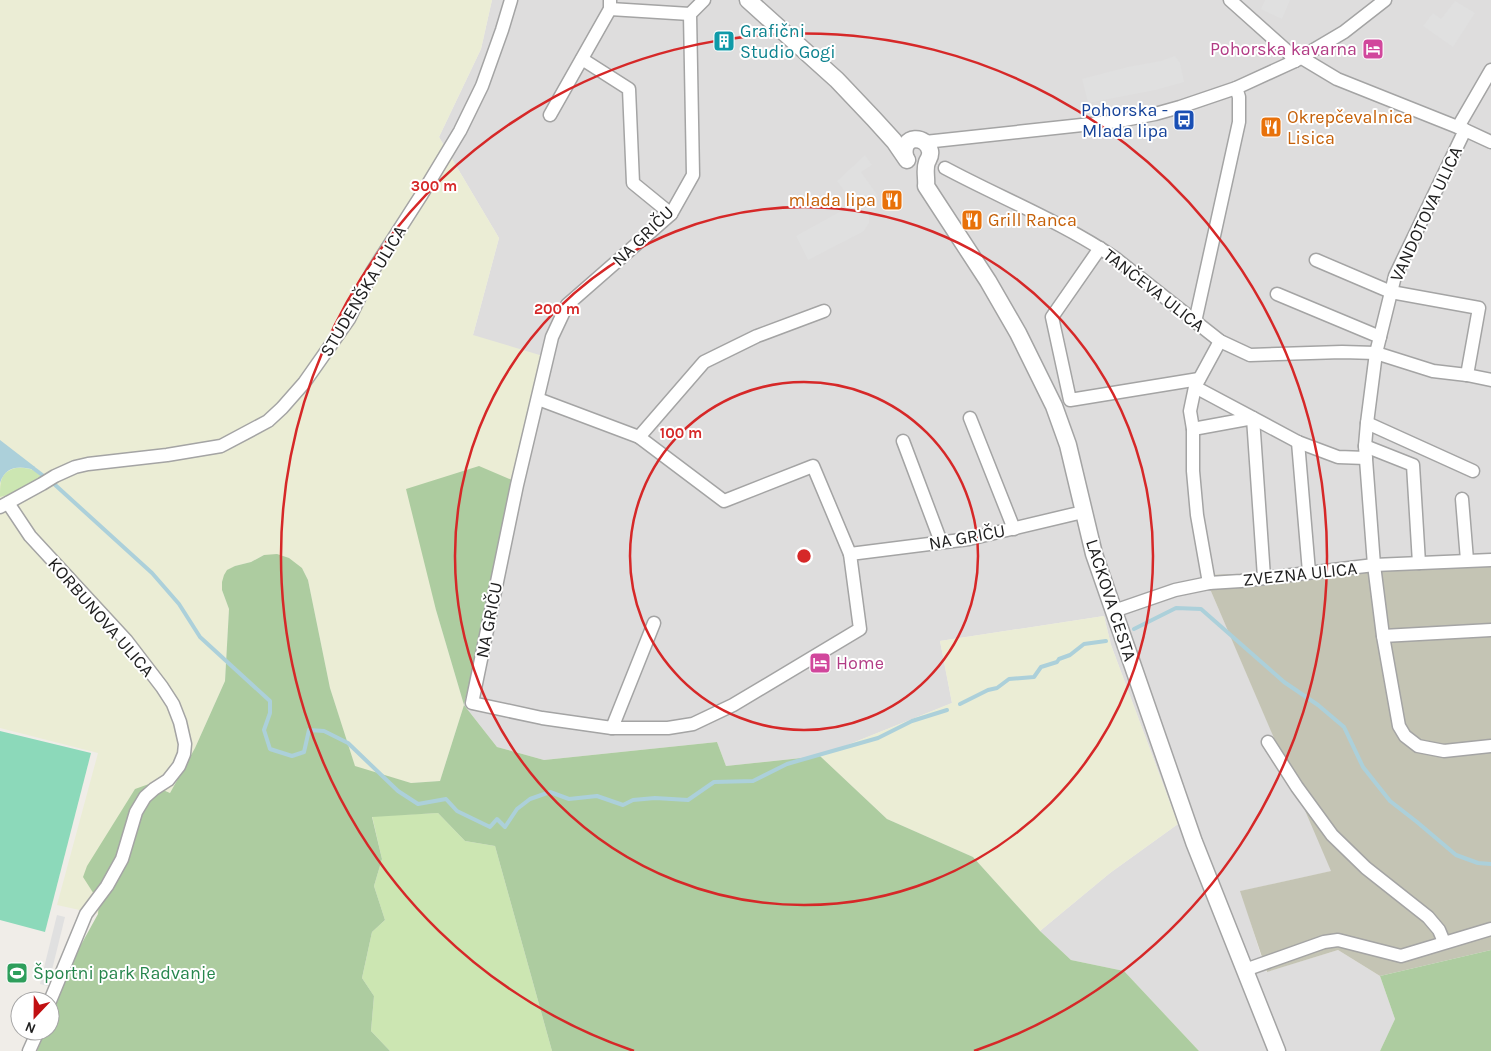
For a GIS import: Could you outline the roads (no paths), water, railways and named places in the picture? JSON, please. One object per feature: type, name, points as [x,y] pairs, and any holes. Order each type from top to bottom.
[{"type":"street","name":"STUDENŠKA ULICA","points":[[4,505],[63,472],[88,464],[167,455],[221,446],[268,421],[282,408],[304,382],[349,319],[372,272],[427,187],[460,131],[482,86],[511,0]]},
{"type":"street","points":[[550,115],[610,5],[690,14],[704,0]]},
{"type":"street","points":[[748,0],[837,80],[892,125],[919,153],[945,139],[1126,119],[1180,107],[1236,88],[1298,59],[1344,32],[1385,0]]},
{"type":"street","points":[[1230,0],[1298,59],[1337,78],[1491,142]]},
{"type":"street","name":"NA GRIČU","points":[[538,399],[639,437],[724,501],[813,466],[850,554],[860,629],[733,705],[693,724],[668,728],[612,728],[542,718],[472,703],[517,485],[552,336],[567,305],[671,214],[693,175],[690,14]]},
{"type":"street","points":[[582,59],[629,89],[633,183],[671,214]]},
{"type":"street","name":"VANDOTOVA ULICA","points":[[1491,70],[1395,276],[1376,353],[1365,452],[1374,565],[1399,726],[1405,736],[1418,746],[1444,750],[1491,746]]},
{"type":"street","points":[[1195,322],[1239,122],[1240,97],[1236,88]]},
{"type":"street","name":"LACKOVA CESTA","points":[[919,153],[918,176],[988,280],[1018,333],[1054,406],[1068,445],[1094,554],[1194,842],[1277,1051]]},
{"type":"street","name":"TANČEVA ULICA","points":[[945,168],[1100,248],[1220,341],[1250,355],[1342,352],[1376,353],[1433,371],[1491,380]]},
{"type":"street","points":[[1100,248],[1052,318],[1070,400],[1197,383],[1252,418],[1298,442],[1338,457],[1365,452],[1412,465],[1419,563]]},
{"type":"street","points":[[1316,260],[1391,292],[1478,308],[1467,375]]},
{"type":"street","points":[[1277,294],[1380,337]]},
{"type":"street","points":[[639,437],[704,362],[756,336],[824,311]]},
{"type":"street","points":[[1209,583],[1197,515],[1193,471],[1193,429],[1190,412],[1197,383],[1220,341]]},
{"type":"street","points":[[970,418],[1014,529]]},
{"type":"street","points":[[1193,429],[1252,418]]},
{"type":"street","points":[[1252,418],[1264,577]]},
{"type":"street","points":[[1367,423],[1474,471]]},
{"type":"street","points":[[903,441],[941,542]]},
{"type":"street","points":[[1298,442],[1309,572]]},
{"type":"street","points":[[1462,499],[1467,560]]},
{"type":"street","name":"KORBUNOVA ULICA","points":[[4,505],[126,640],[173,704],[183,733],[184,754],[179,766],[168,780],[146,797],[136,812],[122,859],[107,886],[86,914],[54,991]]},
{"type":"street","name":"NA GRIČU","points":[[850,554],[969,539],[1084,512]]},
{"type":"street","name":"ZVEZNA ULICA","points":[[1114,611],[1174,590],[1209,583],[1374,565],[1491,560]]},
{"type":"street","points":[[612,728],[654,622]]},
{"type":"street","points":[[1384,636],[1491,630]]},
{"type":"street","points":[[1268,742],[1332,836],[1366,868],[1428,917],[1439,930],[1444,942]]},
{"type":"street","points":[[1245,970],[1324,942],[1338,940],[1401,956],[1491,929]]},
{"type":"water","points":[[0,440],[35,467],[35,470],[14,468],[6,473],[0,483]]},
{"type":"waterway","points":[[33,468],[53,483],[152,573],[179,604],[200,637],[270,701],[270,713],[264,730],[270,749],[292,756],[304,752],[309,730],[324,731],[348,743],[398,791],[418,804],[446,799],[457,811],[490,827],[497,819],[505,827],[517,809],[530,799],[550,792],[569,799],[597,796],[623,805],[633,800],[655,798],[688,800],[714,782],[753,781],[787,764],[878,738],[912,721],[947,710]]},
{"type":"waterway","points":[[1134,629],[1176,608],[1201,609],[1284,682],[1318,705],[1344,727],[1363,767],[1390,801],[1456,855],[1478,863],[1491,864]]},
{"type":"waterway","points":[[960,704],[988,690],[997,688],[1009,679],[1034,677],[1041,667],[1057,662],[1084,644],[1106,641]]},
{"type":"place","name":"Grafični Studio Gogi","points":[[724,41]]},
{"type":"place","name":"Pohorska kavarna","points":[[1373,49]]},
{"type":"place","name":"Pohorska - Mlada lipa","points":[[1184,120]]},
{"type":"place","name":"Okrepčevalnica Lisica","points":[[1271,127]]},
{"type":"place","name":"mlada lipa","points":[[892,200]]},
{"type":"place","name":"Grill Ranca","points":[[972,220]]},
{"type":"place","name":"Home","points":[[820,663]]},
{"type":"place","name":"Športni park Radvanje","points":[[17,973]]}]
